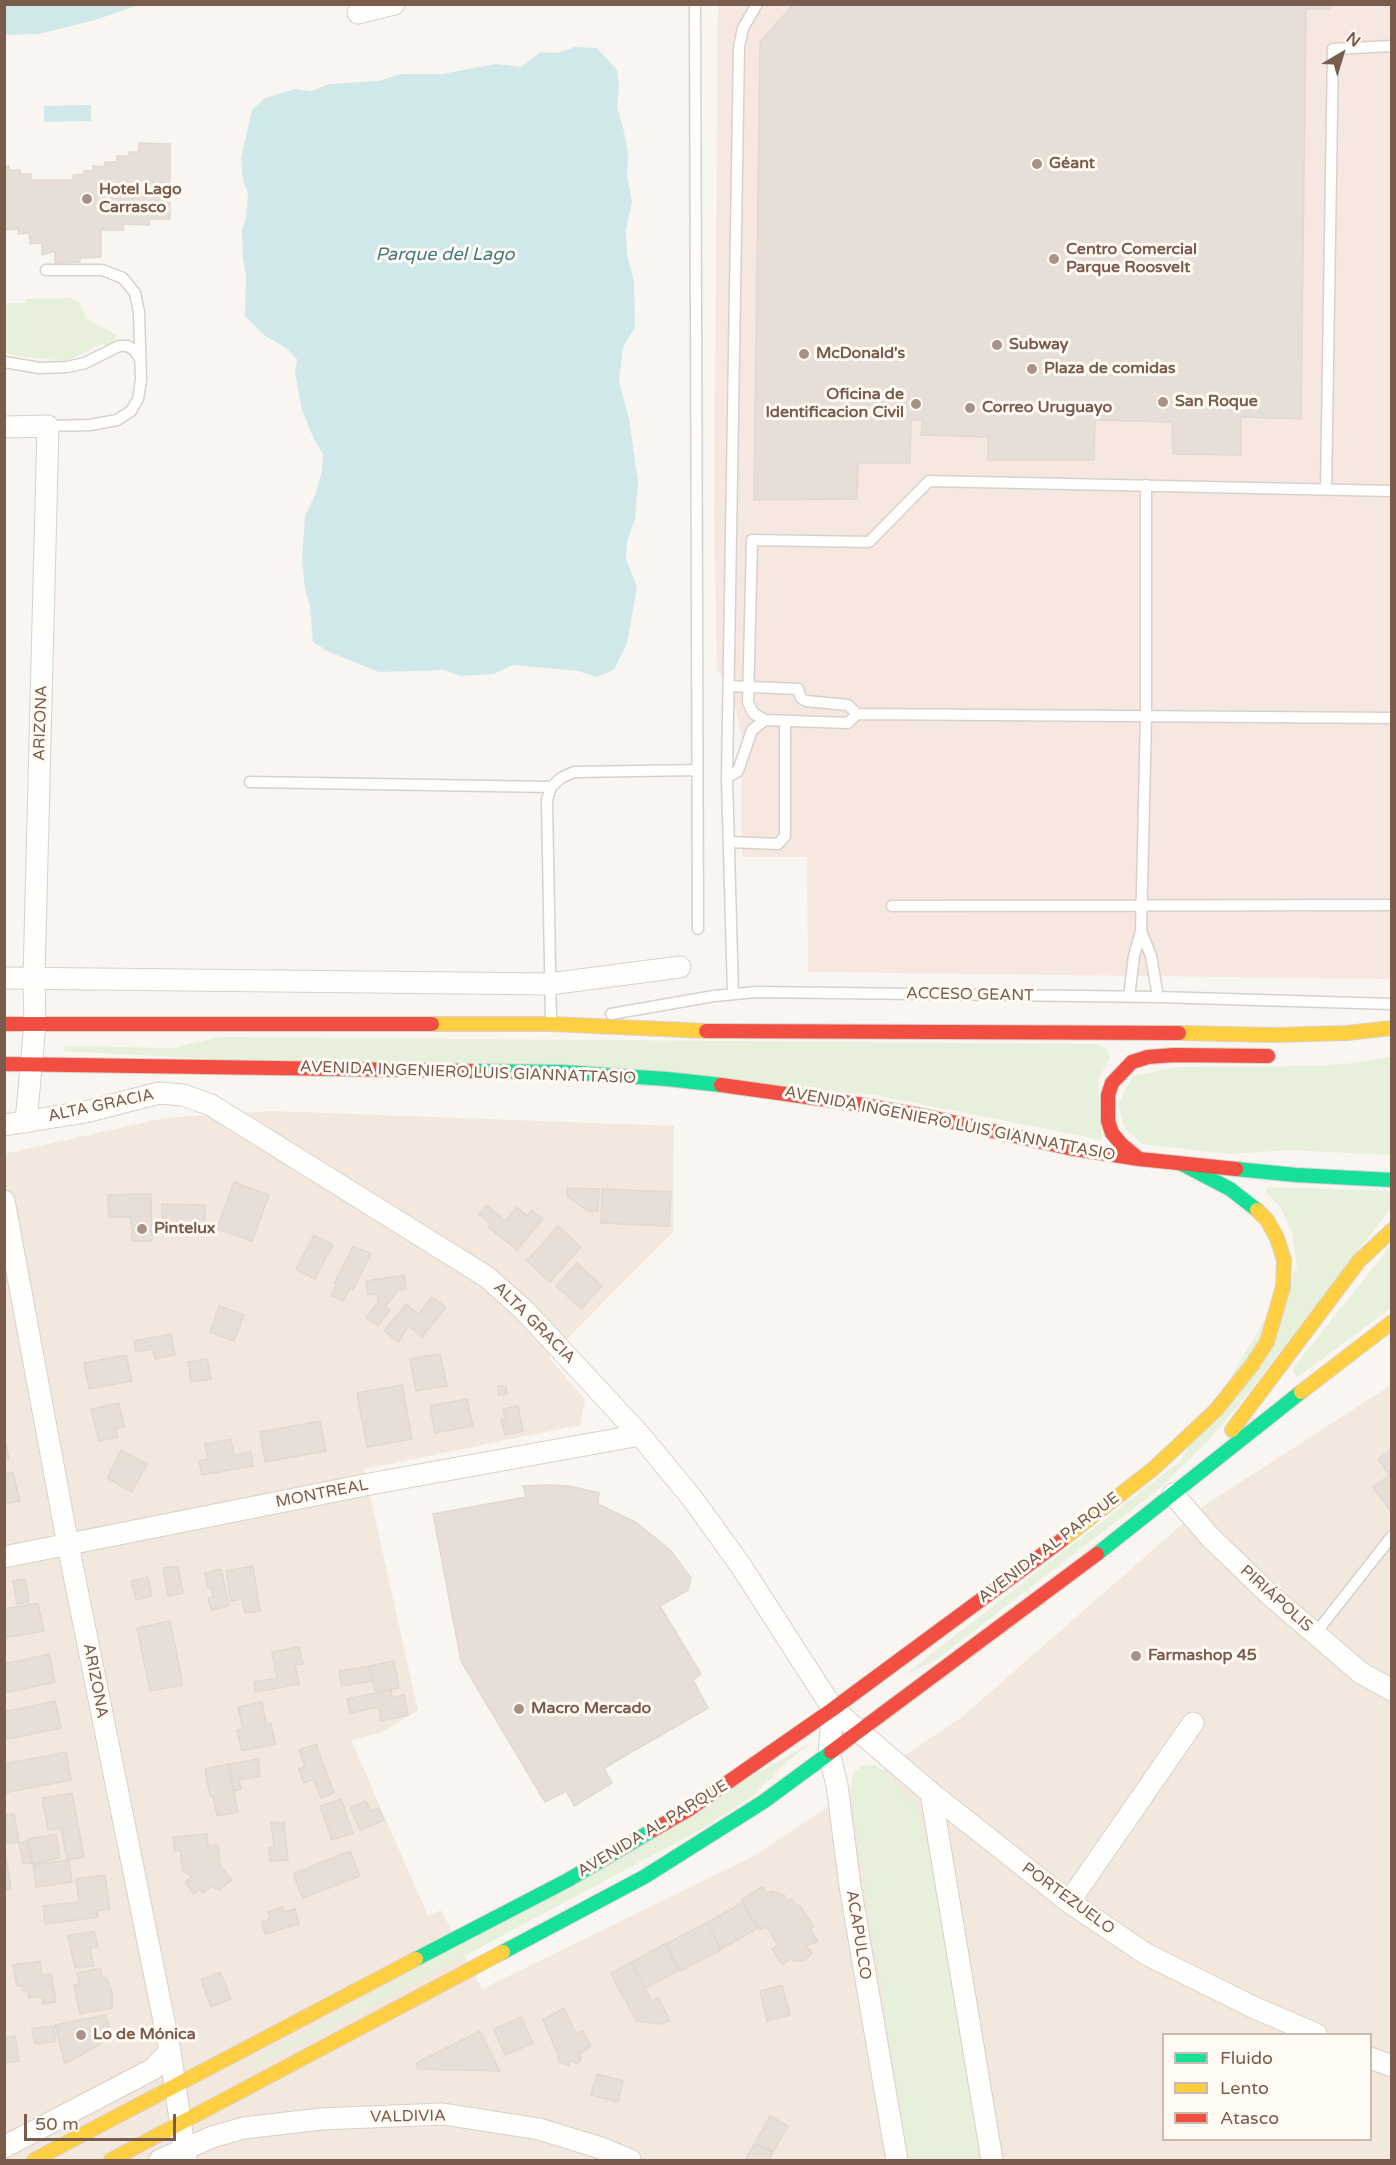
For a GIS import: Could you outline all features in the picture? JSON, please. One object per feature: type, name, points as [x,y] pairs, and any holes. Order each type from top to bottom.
[{"type":"main road","points":[[4,1024],[551,1024],[709,1031],[1274,1035],[1347,1033],[1392,1028]]},
{"type":"main road","points":[[1139,1159],[1122,1145],[1112,1132],[1108,1121],[1108,1095],[1112,1083],[1132,1062],[1148,1057],[1174,1055],[1286,1056]]},
{"type":"main road","name":"AVENIDA INGENIERO LUIS GIANNATTASIO","points":[[4,1064],[551,1072],[667,1079],[765,1090],[864,1105],[1069,1148],[1139,1159],[1296,1175],[1392,1180]]},
{"type":"main road","points":[[1231,1168],[1272,1160]]},
{"type":"main road","name":"AVENIDA AL PARQUE","points":[[111,2160],[644,1877],[764,1802],[829,1754],[847,1720],[1083,1524],[1153,1469],[1216,1410],[1236,1387],[1267,1342],[1283,1287],[1284,1260],[1277,1238],[1267,1220],[1252,1205],[1230,1189],[1182,1164]]},
{"type":"main road","points":[[1173,1494],[1227,1437],[1359,1261],[1392,1230]]},
{"type":"main road","points":[[1173,1494],[1320,1376],[1392,1322]]},
{"type":"main road","name":"AVENIDA AL PARQUE","points":[[34,2160],[568,1880],[847,1720],[1018,1615],[1173,1494]]},
{"type":"street","points":[[358,13],[394,4]]},
{"type":"street","points":[[4,427],[48,426]]},
{"type":"street","name":"ARIZONA","points":[[26,1122],[35,1024],[34,978],[48,426]]},
{"type":"street","points":[[4,978],[549,984],[680,967]]},
{"type":"street","name":"ALTA GRACIA","points":[[26,1122],[84,1112],[159,1093],[183,1095],[211,1105],[487,1277],[525,1311],[640,1435],[692,1498],[847,1720]]},
{"type":"street","points":[[4,1125],[26,1122]]},
{"type":"street","name":"ARIZONA","points":[[4,1201],[68,1545],[170,2050],[185,2154]]},
{"type":"street","name":"MONTREAL","points":[[4,1557],[375,1483],[640,1435]]},
{"type":"street","name":"PIRIÁPOLIS","points":[[1173,1494],[1210,1537],[1252,1579],[1361,1673],[1392,1690]]},
{"type":"street","name":"ACAPULCO","points":[[847,1720],[829,1754],[837,1785],[852,1897],[897,2160]]},
{"type":"street","name":"PORTEZUELO","points":[[847,1720],[931,1793],[1069,1902],[1146,1954],[1253,2007],[1314,2033]]},
{"type":"street","points":[[1069,1902],[1193,1723]]},
{"type":"street","points":[[931,1793],[993,2160]]},
{"type":"street","points":[[4,2147],[153,2069],[170,2050]]},
{"type":"street","points":[[1372,2058],[1392,2067]]},
{"type":"street","name":"VALDIVIA","points":[[185,2154],[212,2137],[244,2128],[321,2119],[443,2114],[539,2129],[601,2148],[630,2160]]},
{"type":"street","points":[[160,2160],[185,2154]]},
{"type":"lane","points":[[733,994],[727,778],[739,47],[742,28],[757,4]]},
{"type":"lane","points":[[695,6],[698,929]]},
{"type":"lane","points":[[1326,489],[1333,49],[1392,46]]},
{"type":"lane","points":[[46,270],[102,270],[123,278],[135,293],[139,312],[141,380],[138,399],[131,411],[117,420],[90,425],[48,426]]},
{"type":"lane","points":[[4,362],[40,368],[67,367],[84,363],[119,346],[128,346],[140,359]]},
{"type":"lane","points":[[731,540],[869,542],[929,481],[1392,491]]},
{"type":"lane","points":[[1130,997],[1134,956],[1141,931],[1142,905],[1146,716],[1146,486]]},
{"type":"lane","points":[[752,540],[748,703],[754,714],[765,720],[848,723],[857,714]]},
{"type":"lane","points":[[729,686],[798,689],[801,698],[806,701],[848,705],[857,714],[1392,718]]},
{"type":"lane","points":[[727,778],[738,771],[752,730],[765,720]]},
{"type":"lane","points":[[729,842],[778,844],[783,841],[785,836],[785,721]]},
{"type":"lane","points":[[551,1024],[547,800],[550,787],[561,778],[574,772],[697,770]]},
{"type":"lane","points":[[250,782],[550,787]]},
{"type":"lane","points":[[892,906],[1392,905]]},
{"type":"lane","points":[[1141,931],[1150,956],[1158,998]]},
{"type":"lane","name":"ACCESO GEANT","points":[[551,1024],[756,992],[1130,997],[1392,1005]]},
{"type":"lane","points":[[1315,1634],[1392,1536]]},
{"type":"shaded area","name":"Centro Comercial Parque Roosvelt","points":[[718,5],[1391,5],[1391,979],[808,972],[807,857],[742,857],[741,734],[730,683],[717,670],[714,514]]},
{"type":"shaded area","points":[[271,1111],[674,1126],[673,1232],[549,1357],[585,1400],[580,1425],[364,1469],[418,1710],[381,1733],[351,1740],[428,1916],[441,1910],[482,1989],[754,1856],[962,1717],[1202,1507],[1391,1385],[1391,2160],[5,2160],[4,1154],[164,1118]]},
{"type":"green space","points":[[70,298],[80,303],[87,319],[116,335],[114,342],[106,349],[103,343],[67,361],[16,356],[5,352],[4,303],[26,303],[26,299]]},
{"type":"green space","points":[[220,1037],[1098,1044],[1107,1050],[1110,1058],[1098,1079],[1102,1140],[869,1094],[63,1051],[67,1046],[173,1048]]},
{"type":"green space","points":[[1391,1056],[1391,1155],[1292,1150],[1230,1154],[1143,1144],[1125,1129],[1118,1104],[1133,1076],[1176,1067],[1324,1066],[1363,1062]]},
{"type":"green space","points":[[1268,1187],[1391,1191],[1391,1208],[1238,1406],[1208,1441],[1160,1488],[936,1660],[903,1676],[1180,1461],[1297,1267],[1292,1232],[1281,1208],[1268,1194],[1266,1190]]},
{"type":"green space","points":[[1391,1245],[1391,1308],[1299,1376],[1295,1375],[1294,1367]]},
{"type":"green space","points":[[817,1739],[789,1760],[754,1795],[702,1829],[243,2074],[269,2053]]},
{"type":"green space","points":[[875,1765],[887,1774],[911,1800],[921,1816],[939,1901],[985,2160],[908,2160],[850,1788],[853,1773],[862,1766]]},
{"type":"water","points":[[4,5],[139,5],[95,20],[39,34],[5,35]]},
{"type":"water","name":"Parque del Lago","points":[[575,47],[597,48],[617,70],[619,86],[617,108],[628,152],[627,174],[632,202],[626,230],[627,254],[634,282],[635,327],[623,347],[619,381],[629,419],[638,481],[635,519],[627,541],[626,559],[637,587],[627,643],[614,670],[597,677],[578,671],[513,665],[494,674],[460,676],[444,670],[379,672],[327,651],[313,642],[302,559],[305,516],[315,495],[322,471],[323,454],[302,410],[295,373],[297,359],[286,348],[264,335],[245,316],[246,276],[242,230],[246,217],[248,193],[243,180],[241,158],[252,110],[265,98],[295,89],[312,91],[329,84],[379,81],[401,74],[442,74],[496,64],[521,67],[541,52],[557,53]]},
{"type":"water","points":[[91,105],[91,121],[44,122],[44,106]]},
{"type":"building","points":[[794,4],[1331,4],[1330,9],[1306,9],[1301,419],[1241,417],[1241,455],[1173,454],[1172,422],[1095,420],[1094,460],[988,460],[988,437],[921,435],[923,420],[911,420],[910,463],[858,463],[857,499],[754,500],[760,42]]},
{"type":"building","name":"Hotel Lago Carrasco","points":[[139,143],[170,144],[170,219],[149,219],[150,225],[122,224],[124,230],[101,230],[101,257],[80,258],[80,262],[55,263],[55,251],[42,255],[42,243],[30,244],[29,233],[18,234],[18,229],[4,230],[4,166],[9,166],[9,170],[20,170],[20,174],[31,174],[31,180],[73,180],[73,175],[93,171],[93,166],[104,167],[105,162],[117,162],[117,156],[129,156],[129,152],[139,152]]},
{"type":"building","points":[[234,1182],[269,1195],[252,1241],[217,1229]]},
{"type":"building","points":[[567,1188],[599,1189],[598,1211],[588,1211],[567,1196]]},
{"type":"building","points":[[602,1189],[671,1192],[669,1226],[601,1223]]},
{"type":"building","name":"Pintelux","points":[[151,1194],[152,1241],[132,1241],[131,1217],[109,1217],[108,1195]]},
{"type":"building","points":[[162,1204],[205,1205],[204,1230],[162,1228]]},
{"type":"building","points":[[487,1205],[505,1221],[517,1207],[527,1216],[532,1210],[543,1219],[517,1250],[488,1227],[491,1224],[479,1214]]},
{"type":"building","points":[[558,1226],[581,1247],[550,1282],[527,1261]]},
{"type":"building","points":[[314,1235],[333,1245],[315,1279],[296,1269]]},
{"type":"building","points":[[353,1246],[371,1254],[353,1289],[350,1288],[343,1301],[331,1295],[337,1284],[334,1283]]},
{"type":"building","points":[[577,1263],[602,1286],[581,1309],[556,1286]]},
{"type":"building","points":[[404,1275],[406,1289],[398,1290],[385,1307],[390,1310],[378,1326],[366,1318],[378,1302],[377,1294],[368,1295],[366,1281]]},
{"type":"building","points":[[432,1297],[446,1307],[422,1337],[409,1326],[398,1342],[384,1331],[406,1304],[419,1314]]},
{"type":"building","points":[[219,1306],[244,1315],[234,1341],[210,1332]]},
{"type":"building","points":[[171,1334],[175,1355],[155,1359],[153,1349],[136,1352],[134,1341]]},
{"type":"building","points":[[440,1354],[447,1386],[416,1391],[410,1359]]},
{"type":"building","points":[[126,1355],[132,1381],[89,1389],[84,1363]]},
{"type":"building","points":[[207,1359],[211,1379],[191,1382],[188,1362]]},
{"type":"building","points":[[402,1385],[412,1439],[367,1447],[357,1393]]},
{"type":"building","points":[[498,1386],[506,1386],[507,1394],[498,1395]]},
{"type":"building","points":[[467,1399],[473,1426],[435,1433],[430,1406]]},
{"type":"building","points":[[119,1403],[124,1427],[116,1429],[118,1437],[99,1441],[91,1409]]},
{"type":"building","points":[[518,1406],[523,1431],[505,1435],[501,1419],[505,1419],[503,1409]]},
{"type":"building","points":[[320,1421],[326,1451],[265,1462],[260,1432]]},
{"type":"building","points":[[4,1432],[9,1460],[4,1460]]},
{"type":"building","points":[[231,1439],[234,1455],[251,1452],[253,1466],[202,1475],[199,1461],[208,1459],[205,1444]]},
{"type":"building","points":[[1392,1449],[1392,1513],[1373,1487],[1390,1475],[1378,1459]]},
{"type":"building","points":[[121,1450],[147,1464],[132,1492],[107,1478]]},
{"type":"building","points":[[13,1472],[20,1501],[4,1504],[4,1474]]},
{"type":"building","points":[[523,1486],[569,1486],[599,1493],[598,1504],[637,1523],[670,1550],[691,1578],[688,1590],[660,1606],[701,1674],[693,1680],[708,1708],[604,1768],[612,1783],[574,1806],[566,1791],[545,1802],[461,1661],[433,1514],[526,1497]]},
{"type":"building","points":[[178,1566],[183,1593],[168,1596],[163,1568]]},
{"type":"building","points":[[253,1566],[260,1611],[245,1613],[242,1599],[231,1601],[226,1571]]},
{"type":"building","points":[[221,1569],[229,1606],[211,1610],[208,1598],[213,1597],[211,1587],[208,1588],[205,1573]]},
{"type":"building","points":[[148,1577],[152,1596],[136,1600],[131,1581]]},
{"type":"building","points":[[25,1579],[29,1602],[17,1604],[13,1581]]},
{"type":"building","points":[[38,1603],[44,1631],[4,1638],[4,1609]]},
{"type":"building","points":[[170,1621],[183,1685],[150,1691],[137,1628]]},
{"type":"building","points":[[299,1647],[303,1664],[295,1665],[299,1684],[255,1692],[254,1682],[277,1678],[272,1652]]},
{"type":"building","points":[[49,1654],[55,1682],[4,1693],[4,1664]]},
{"type":"building","points":[[394,1661],[399,1688],[375,1692],[370,1666]]},
{"type":"building","points":[[370,1666],[373,1681],[342,1686],[339,1671]]},
{"type":"building","points":[[391,1690],[392,1698],[404,1695],[408,1715],[381,1721],[379,1707],[350,1713],[347,1699]]},
{"type":"building","points":[[55,1701],[61,1728],[4,1740],[4,1712]]},
{"type":"building","points":[[262,1702],[266,1724],[271,1723],[275,1744],[242,1751],[237,1730],[243,1729],[238,1707]]},
{"type":"building","points":[[316,1744],[334,1793],[321,1798],[313,1779],[304,1783],[299,1769],[305,1766],[299,1750]]},
{"type":"building","points":[[66,1752],[71,1780],[4,1793],[4,1764]]},
{"type":"building","points":[[258,1759],[260,1776],[239,1780],[241,1789],[234,1791],[229,1764]]},
{"type":"building","points":[[228,1764],[238,1812],[217,1816],[213,1796],[210,1796],[205,1769]]},
{"type":"building","points":[[72,1793],[84,1857],[67,1860],[61,1828],[48,1830],[42,1798]]},
{"type":"building","points":[[341,1799],[353,1833],[332,1840],[320,1806]]},
{"type":"building","points":[[366,1801],[371,1811],[379,1808],[384,1820],[360,1830],[350,1808]]},
{"type":"building","points":[[14,1814],[19,1842],[4,1844],[4,1816]]},
{"type":"building","points":[[284,1822],[288,1860],[270,1861],[269,1848],[274,1847],[271,1823]]},
{"type":"building","points":[[56,1834],[60,1858],[33,1864],[28,1839]]},
{"type":"building","points":[[207,1834],[208,1846],[218,1844],[220,1866],[232,1880],[219,1890],[212,1886],[203,1893],[200,1889],[194,1894],[185,1882],[192,1877],[183,1871],[180,1850],[175,1851],[173,1837]]},
{"type":"building","points":[[27,1841],[32,1863],[23,1864],[19,1843]]},
{"type":"building","points":[[4,1845],[11,1889],[4,1890]]},
{"type":"building","points":[[350,1851],[360,1876],[303,1898],[293,1874]]},
{"type":"building","points":[[69,1860],[72,1882],[36,1887],[33,1865]]},
{"type":"building","points":[[105,1875],[110,1909],[97,1911],[98,1917],[45,1924],[43,1906],[79,1902],[76,1879]]},
{"type":"building","points":[[762,1887],[767,1894],[771,1891],[784,1895],[788,1901],[792,1899],[814,1927],[810,1929],[818,1942],[806,1945],[812,1954],[804,1960],[793,1961],[792,1958],[782,1964],[772,1949],[778,1945],[766,1926],[759,1930],[741,1900]]},
{"type":"building","points":[[742,1903],[758,1928],[721,1949],[707,1923]]},
{"type":"building","points":[[283,1907],[284,1912],[295,1909],[299,1924],[265,1934],[262,1922],[270,1919],[268,1912]]},
{"type":"building","points":[[707,1923],[721,1950],[680,1971],[666,1944]]},
{"type":"building","points":[[94,1931],[98,1947],[90,1948],[94,1966],[75,1968],[68,1936]]},
{"type":"building","points":[[665,1944],[678,1971],[645,1988],[632,1962]]},
{"type":"building","points":[[40,1961],[42,1975],[51,1974],[56,2002],[43,2004],[42,1996],[29,1998],[28,1990],[23,1991],[22,1986],[17,1986],[13,1965]]},
{"type":"building","points":[[631,1962],[652,2001],[658,1998],[670,2020],[662,2024],[636,2021],[611,1974]]},
{"type":"building","points":[[100,1968],[103,1979],[106,1978],[112,1991],[112,2008],[80,2014],[74,1985],[79,1984],[77,1973]]},
{"type":"building","points":[[220,1972],[231,1999],[211,2007],[201,1980]]},
{"type":"building","points":[[782,1985],[790,2015],[767,2021],[760,1991]]},
{"type":"building","points":[[564,2008],[576,2034],[582,2031],[591,2046],[580,2054],[581,2060],[578,2063],[570,2060],[569,2065],[559,2062],[543,2020]]},
{"type":"building","name":"Lo de Mónica","points":[[106,2015],[109,2026],[102,2043],[65,2064],[55,2025]]},
{"type":"building","points":[[521,2017],[533,2043],[505,2055],[494,2029]]},
{"type":"building","points":[[53,2026],[56,2041],[35,2044],[32,2029]]},
{"type":"building","points":[[480,2031],[500,2071],[418,2069],[416,2063]]},
{"type":"building","points":[[15,2036],[19,2061],[4,2063],[4,2038]]},
{"type":"building","points":[[597,2074],[623,2081],[618,2102],[591,2095]]},
{"type":"building","points":[[770,2116],[788,2126],[773,2152],[755,2143]]},
{"type":"building","points":[[755,2143],[772,2153],[770,2160],[745,2160]]},
{"type":"traffic: fast","points":[[474,1071],[563,1072],[721,1085]]},
{"type":"traffic: fast","points":[[1182,1164],[1230,1189],[1257,1210]]},
{"type":"traffic: fast","points":[[1236,1169],[1392,1180]]},
{"type":"traffic: fast","points":[[1097,1554],[1301,1392]]},
{"type":"traffic: fast","points":[[503,1952],[644,1877],[763,1802],[831,1752]]},
{"type":"traffic: fast","points":[[416,1959],[568,1880],[653,1830]]},
{"type":"traffic: slow","points":[[432,1024],[551,1024],[706,1031]]},
{"type":"traffic: slow","points":[[1179,1033],[1274,1035],[1347,1033],[1392,1028]]},
{"type":"traffic: slow","points":[[1062,1540],[1153,1469],[1216,1410],[1267,1342],[1283,1287],[1284,1260],[1277,1238],[1267,1220],[1257,1210]]},
{"type":"traffic: slow","points":[[1232,1430],[1359,1261],[1392,1230]]},
{"type":"traffic: slow","points":[[1301,1392],[1392,1322]]},
{"type":"traffic: slow","points":[[111,2160],[503,1952]]},
{"type":"traffic: slow","points":[[34,2160],[416,1959]]},
{"type":"traffic: jam","points":[[4,1024],[432,1024]]},
{"type":"traffic: jam","points":[[706,1031],[1179,1033]]},
{"type":"traffic: jam","points":[[1139,1159],[1112,1133],[1108,1121],[1108,1095],[1112,1083],[1132,1062],[1148,1057],[1174,1055],[1268,1056]]},
{"type":"traffic: jam","points":[[4,1064],[474,1071]]},
{"type":"traffic: jam","points":[[721,1085],[925,1116],[1069,1148],[1139,1159],[1236,1169]]},
{"type":"traffic: jam","points":[[653,1830],[688,1810],[833,1709],[1062,1540]]},
{"type":"traffic: jam","points":[[831,1752],[1097,1554]]},
{"type":"place","name":"Géant","points":[[1037,164]]},
{"type":"place","name":"Hotel Lago Carrasco","points":[[87,199]]},
{"type":"place","name":"Centro Comercial Parque Roosvelt","points":[[1054,259]]},
{"type":"place","name":"Subway","points":[[997,345]]},
{"type":"place","name":"McDonald's","points":[[804,354]]},
{"type":"place","name":"Plaza de comidas","points":[[1032,369]]},
{"type":"place","name":"San Roque","points":[[1163,402]]},
{"type":"place","name":"Oficina de Identificacion Civil","points":[[916,404]]},
{"type":"place","name":"Correo Uruguayo","points":[[970,408]]},
{"type":"place","name":"Pintelux","points":[[142,1229]]},
{"type":"place","name":"Farmashop 45","points":[[1136,1656]]},
{"type":"place","name":"Macro Mercado","points":[[519,1709]]},
{"type":"place","name":"Lo de Mónica","points":[[81,2035]]}]
